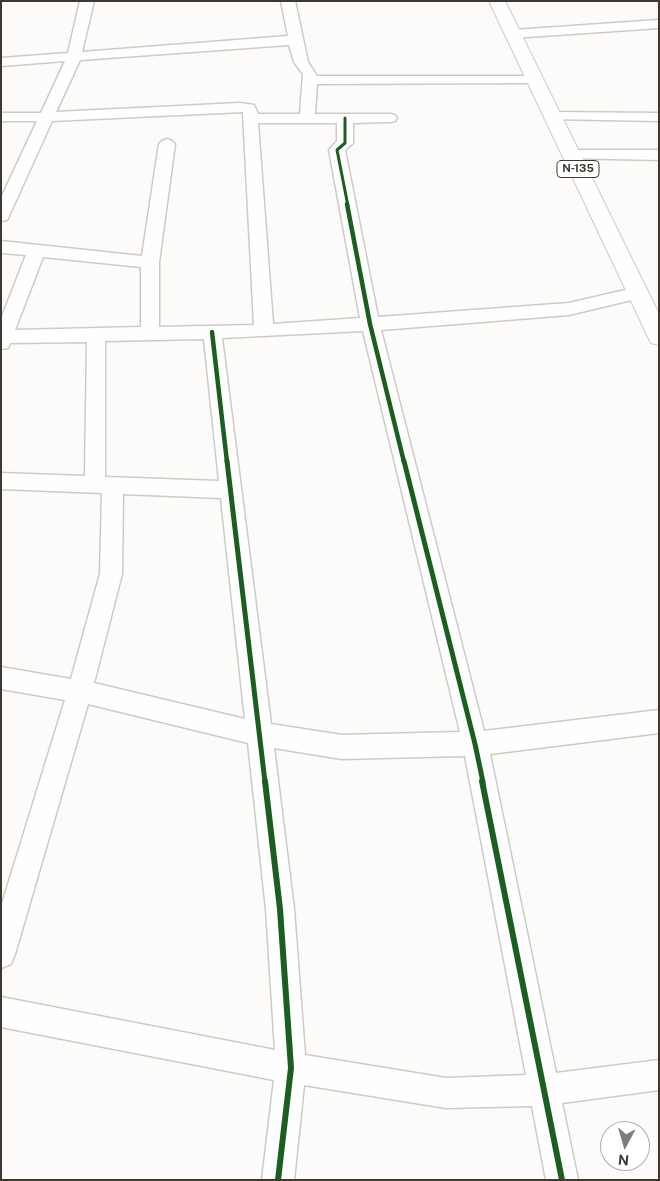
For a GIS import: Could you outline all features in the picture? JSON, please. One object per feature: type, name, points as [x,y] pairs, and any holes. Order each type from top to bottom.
[{"type":"highway","name":"N-135","points":[[497,1],[659,337]]},
{"type":"street","points":[[1,216],[74,57],[87,1]]},
{"type":"street","points":[[288,1],[301,62],[310,74],[307,118]]},
{"type":"street","points":[[513,34],[659,24]]},
{"type":"street","points":[[1,62],[295,40]]},
{"type":"street","points":[[310,80],[535,79]]},
{"type":"street","points":[[1,117],[45,117],[248,108],[251,112],[264,331]]},
{"type":"street","points":[[553,116],[659,118]]},
{"type":"street","points":[[345,118],[346,143],[337,150],[370,324],[476,744],[562,1180]]},
{"type":"street","points":[[250,119],[390,118]]},
{"type":"street","points":[[150,333],[150,262],[167,144]]},
{"type":"street","points":[[571,154],[659,155]]},
{"type":"street","points":[[1,247],[150,262]]},
{"type":"street","points":[[37,250],[2,340],[150,333],[264,331],[370,324],[569,309],[638,294]]},
{"type":"street","points":[[212,332],[280,910],[291,1068],[278,1180]]},
{"type":"street","points":[[1,954],[80,691],[110,574],[96,335]]},
{"type":"street","points":[[1,480],[231,490]]},
{"type":"street","points":[[1,678],[80,691],[259,734],[342,747],[476,744],[659,721]]},
{"type":"street","points":[[1,1012],[291,1068],[446,1094],[545,1090],[659,1075]]},
{"type":"cycle path","points":[[345,118],[345,143],[337,150],[370,324],[475,744],[562,1180]]},
{"type":"cycle path","points":[[212,332],[280,909],[291,1068],[278,1180]]}]
